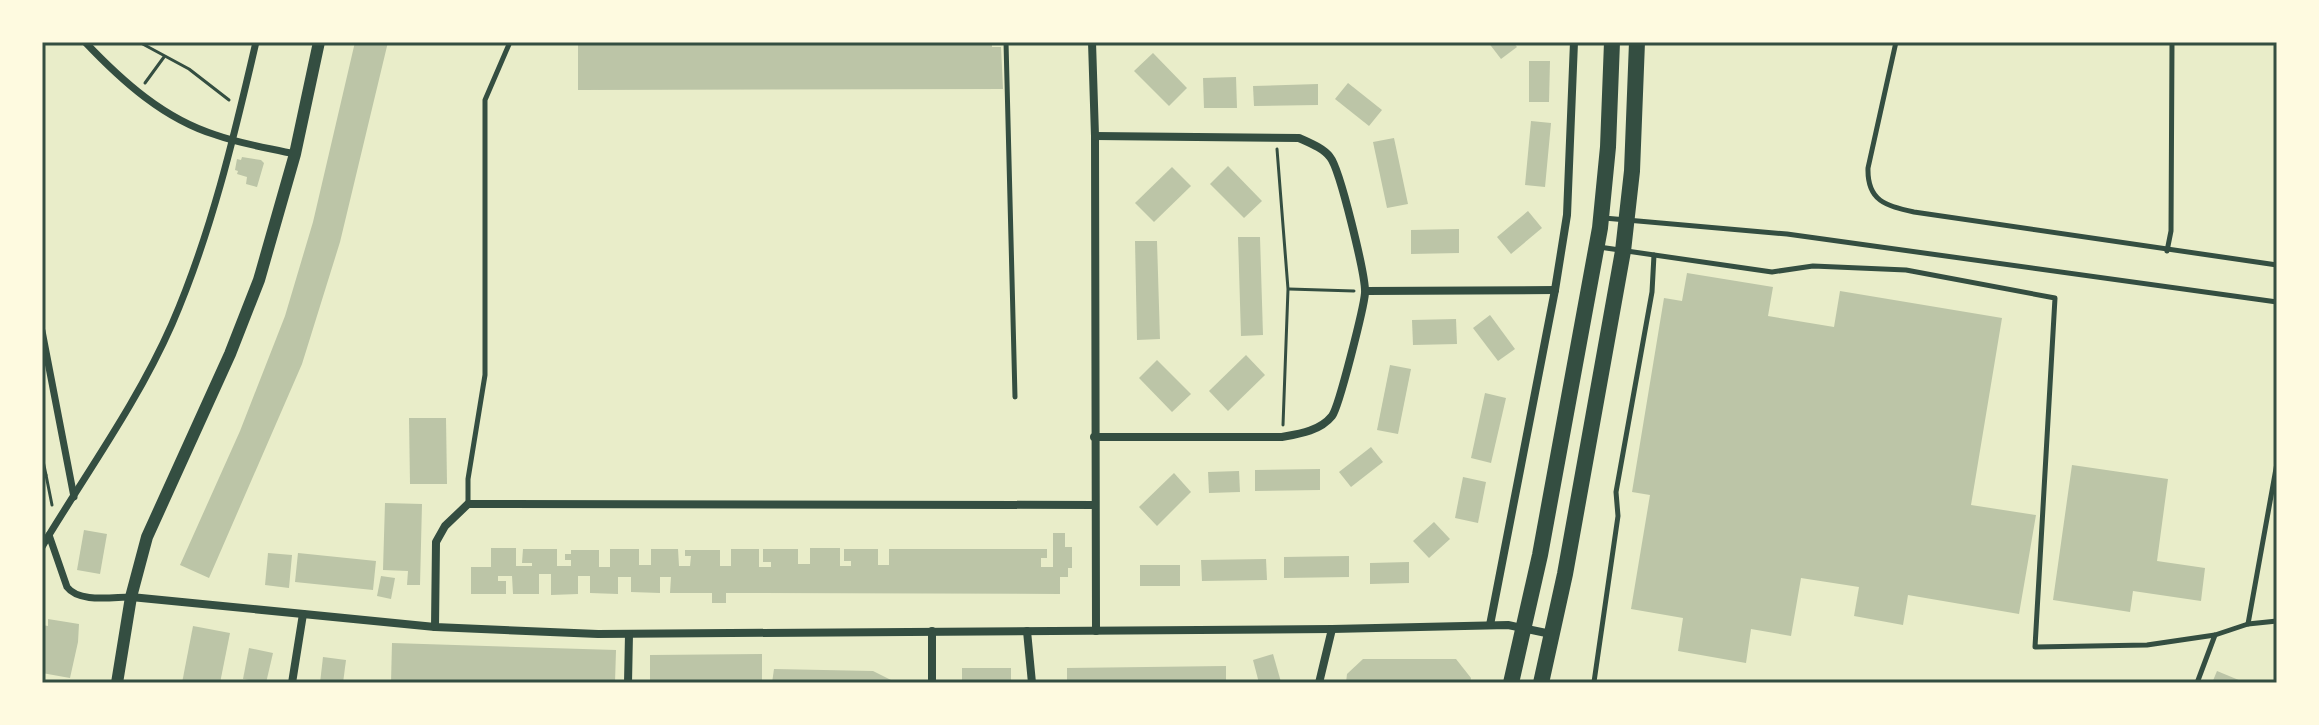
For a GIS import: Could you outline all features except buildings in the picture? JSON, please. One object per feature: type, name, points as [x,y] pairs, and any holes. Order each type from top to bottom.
[{"type":"main road","points":[[1511,683],[1540,555],[1602,217],[1612,42]]},
{"type":"main road","points":[[1541,683],[1623,251],[1633,156],[1637,42]]},
{"type":"street","points":[[85,42],[138,92],[176,118],[232,140],[295,154]]},
{"type":"street","points":[[42,547],[135,398],[172,324],[204,237],[256,42]]},
{"type":"street","points":[[117,683],[131,597],[147,537],[230,354],[259,280],[295,154],[319,42]]},
{"type":"street","points":[[1092,42],[1096,631]]},
{"type":"street","points":[[1490,625],[1567,215],[1574,42]]},
{"type":"street","points":[[1094,437],[1282,437],[1309,432],[1332,416],[1340,397],[1366,291],[1342,185],[1331,158],[1318,147],[1299,138],[1095,136]]},
{"type":"street","points":[[1366,291],[1555,290]]},
{"type":"street","points":[[42,331],[74,497]]},
{"type":"street","points":[[435,627],[436,542],[445,526],[468,504],[1095,505]]},
{"type":"street","points":[[49,535],[67,587],[71,593],[80,596],[131,597],[435,627],[629,634],[1490,625],[1552,634]]},
{"type":"street","points":[[292,683],[303,614]]},
{"type":"street","points":[[1319,683],[1332,629]]},
{"type":"street","points":[[932,631],[932,683]]},
{"type":"street","points":[[1027,631],[1032,683]]},
{"type":"street","points":[[628,683],[629,634]]},
{"type":"lane","points":[[468,504],[468,479],[485,375],[485,100],[510,42]]},
{"type":"lane","points":[[1006,42],[1015,397]]},
{"type":"lane","points":[[1896,42],[1868,168],[1870,188],[1882,201],[1914,212],[2277,265]]},
{"type":"lane","points":[[2167,251],[2171,231],[2172,42]]},
{"type":"lane","points":[[1602,217],[1787,234],[2277,302]]},
{"type":"lane","points":[[1597,247],[1772,272],[1813,266],[1906,270],[2055,298],[2035,647],[2147,645],[2215,635],[2248,624],[2277,621]]},
{"type":"lane","points":[[1594,682],[1618,516],[1616,492],[1652,292],[1654,255]]},
{"type":"lane","points":[[2248,624],[2277,463]]},
{"type":"lane","points":[[2197,683],[2215,635]]},
{"type":"path","points":[[139,42],[202,77],[240,110]]},
{"type":"path","points":[[138,92],[164,57]]},
{"type":"path","points":[[1277,138],[1288,289],[1282,437]]},
{"type":"path","points":[[1288,289],[1366,291]]},
{"type":"path","points":[[42,456],[55,524]]}]
